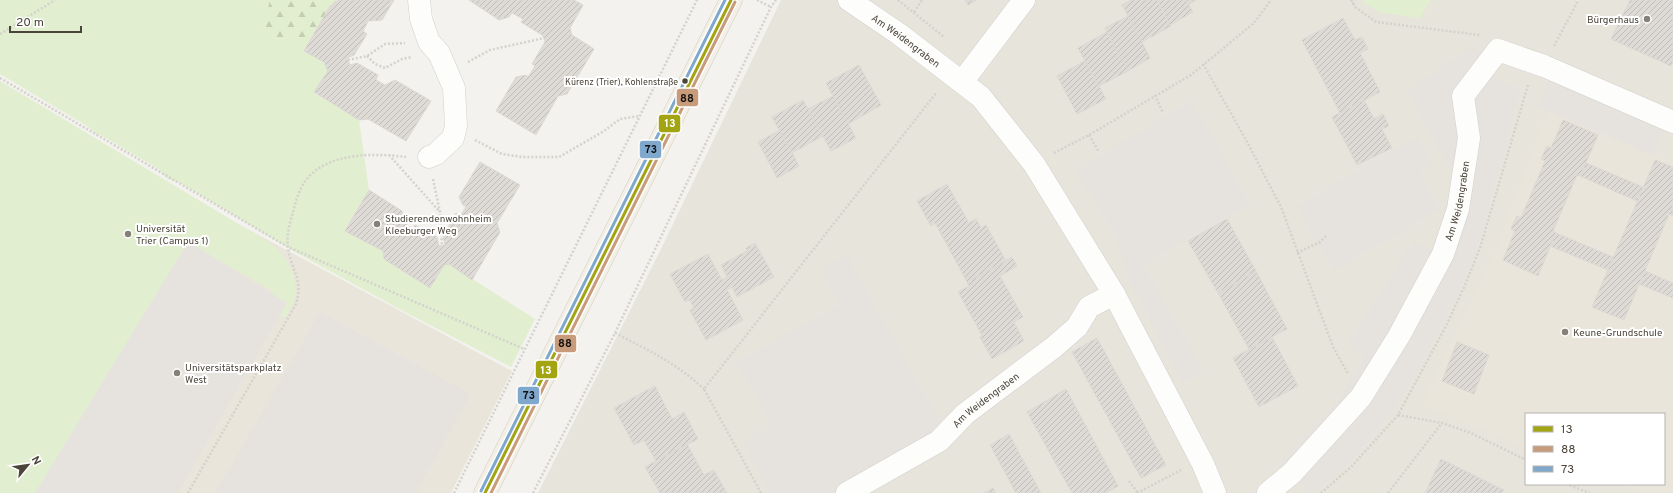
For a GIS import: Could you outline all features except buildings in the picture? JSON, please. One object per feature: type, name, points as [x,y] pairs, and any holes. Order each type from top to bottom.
[{"type":"main road","points":[[485,493],[731,0]]},
{"type":"street","points":[[419,0],[422,49],[438,53],[454,88],[456,126],[453,138],[436,154],[429,157]]},
{"type":"street","name":"Am Weidengraben","points":[[849,0],[899,34],[980,97],[1034,164],[1114,294],[1203,464],[1215,493]]},
{"type":"street","points":[[956,78],[1024,0]]},
{"type":"street","name":"Am Weidengraben","points":[[1268,493],[1292,473],[1361,397],[1399,336],[1443,254],[1458,209],[1469,138],[1464,96],[1498,50],[1544,66],[1673,122]]},
{"type":"street","name":"Am Weidengraben","points":[[847,493],[939,441],[965,414],[1054,347],[1077,327],[1089,307],[1114,294]]},
{"type":"path","points":[[0,34],[55,0]]},
{"type":"path","points":[[454,493],[697,0]]},
{"type":"path","points":[[757,0],[771,7]]},
{"type":"path","points":[[532,493],[615,333],[771,7],[776,0]]},
{"type":"path","points":[[898,0],[948,40]]},
{"type":"path","points":[[914,12],[922,0]]},
{"type":"path","points":[[1034,164],[1089,135],[1191,75],[1254,23],[1271,0]]},
{"type":"path","points":[[1351,0],[1355,7],[1376,22],[1487,36]]},
{"type":"path","points":[[1353,4],[1355,0]]},
{"type":"path","points":[[1544,66],[1577,3],[1577,0]]},
{"type":"path","points":[[454,88],[462,66],[472,58],[490,50],[544,38]]},
{"type":"path","points":[[348,60],[367,56],[385,44],[422,49]]},
{"type":"path","points":[[367,56],[375,64],[385,68],[422,49]]},
{"type":"path","points":[[1203,64],[1245,138],[1281,207],[1332,347],[1361,397]]},
{"type":"path","points":[[0,78],[288,247],[524,350]]},
{"type":"path","points":[[704,389],[956,78]]},
{"type":"path","points":[[1155,95],[1163,113]]},
{"type":"path","points":[[456,126],[478,142],[502,154],[522,157],[559,157],[604,131],[620,119],[640,116]]},
{"type":"path","points":[[1089,135],[1099,152]]},
{"type":"path","points":[[389,155],[440,212]]},
{"type":"path","points":[[188,493],[296,304],[299,295],[299,282],[288,247],[288,233],[296,199],[305,181],[312,174],[320,167],[347,158],[389,155],[413,158],[429,157],[440,212],[442,246]]},
{"type":"path","points":[[1297,253],[1320,242],[1326,236]]},
{"type":"path","points":[[615,333],[667,360],[688,374],[704,389],[761,493]]},
{"type":"path","points":[[1398,416],[1442,423],[1471,433],[1525,460]]},
{"type":"path","points":[[1388,493],[1442,423]]},
{"type":"path","points":[[1129,481],[1138,493],[1184,469],[1203,464]]},
{"type":"path","points":[[1569,485],[1590,493]]},
{"type":"shaded area","points":[[781,0],[1577,0],[1577,2],[1578,0],[1673,0],[1673,493],[538,493],[660,251]]},
{"type":"shaded area","points":[[1476,45],[1501,83],[1522,88],[1479,243],[1461,288],[1436,338],[1399,403],[1378,431],[1350,462],[1314,493],[1309,493],[1280,462],[1339,400],[1364,356],[1347,345],[1413,241],[1442,254],[1461,189],[1406,91]]},
{"type":"shaded area","points":[[1548,80],[1664,129],[1653,155],[1538,106]]},
{"type":"shaded area","name":"Universität Trier (Campus 1)","points":[[0,96],[512,371],[451,493],[0,493]]},
{"type":"shaded area","points":[[1192,100],[1251,205],[1143,265],[1204,370],[1182,383],[1127,278],[1117,238],[1075,171]]},
{"type":"shaded area","name":"Keune-Grundschule","points":[[1548,112],[1673,164],[1673,493],[1641,493],[1621,485],[1665,485],[1665,413],[1525,413],[1525,447],[1422,405],[1492,259]]},
{"type":"shaded area","points":[[1416,137],[1432,165],[1419,173],[1440,209],[1333,271],[1296,206]]},
{"type":"shaded area","name":"Universitätsparkplatz West","points":[[188,242],[287,303],[178,493],[35,493]]},
{"type":"shaded area","points":[[847,255],[946,432],[836,493],[771,493],[742,442],[772,425],[736,362],[840,304],[821,270]]},
{"type":"shaded area","name":"Universitätsparkplatz West","points":[[320,312],[471,394],[416,493],[215,493]]},
{"type":"green space","points":[[0,0],[339,0],[330,6],[304,51],[324,62],[328,71],[314,93],[359,120],[369,190],[345,231],[383,251],[384,259],[430,288],[444,265],[449,264],[535,319],[511,367],[405,312],[295,252],[179,182],[168,179],[160,170],[95,133],[87,126],[0,74]]},
{"type":"green space","points":[[270,0],[339,0],[330,6],[312,36],[301,41],[289,39],[275,44],[268,39],[264,27],[269,16],[268,8]]},
{"type":"green space","points":[[1365,0],[1431,0],[1420,18],[1382,13],[1363,3]]},
{"type":"green space","points":[[0,81],[270,243],[286,260],[293,275],[296,290],[292,306],[285,318],[264,307],[272,291],[188,242],[36,493],[0,493]]},
{"type":"transit line","name":"73","points":[[481,491],[725,0]]},
{"type":"transit line","name":"13","points":[[485,493],[731,0]]},
{"type":"transit line","name":"88","points":[[491,493],[735,2]]},
{"type":"place","name":"Bürgerhaus","points":[[1647,19]]},
{"type":"place","name":"Kürenz (Trier), Kohlenstraße","points":[[685,81]]},
{"type":"place","name":"Studierendenwohnheim Kleeburger Weg","points":[[377,224]]},
{"type":"place","name":"Universität Trier (Campus 1)","points":[[128,234]]},
{"type":"place","name":"Keune-Grundschule","points":[[1565,332]]},
{"type":"place","name":"Universitätsparkplatz West","points":[[177,373]]}]
